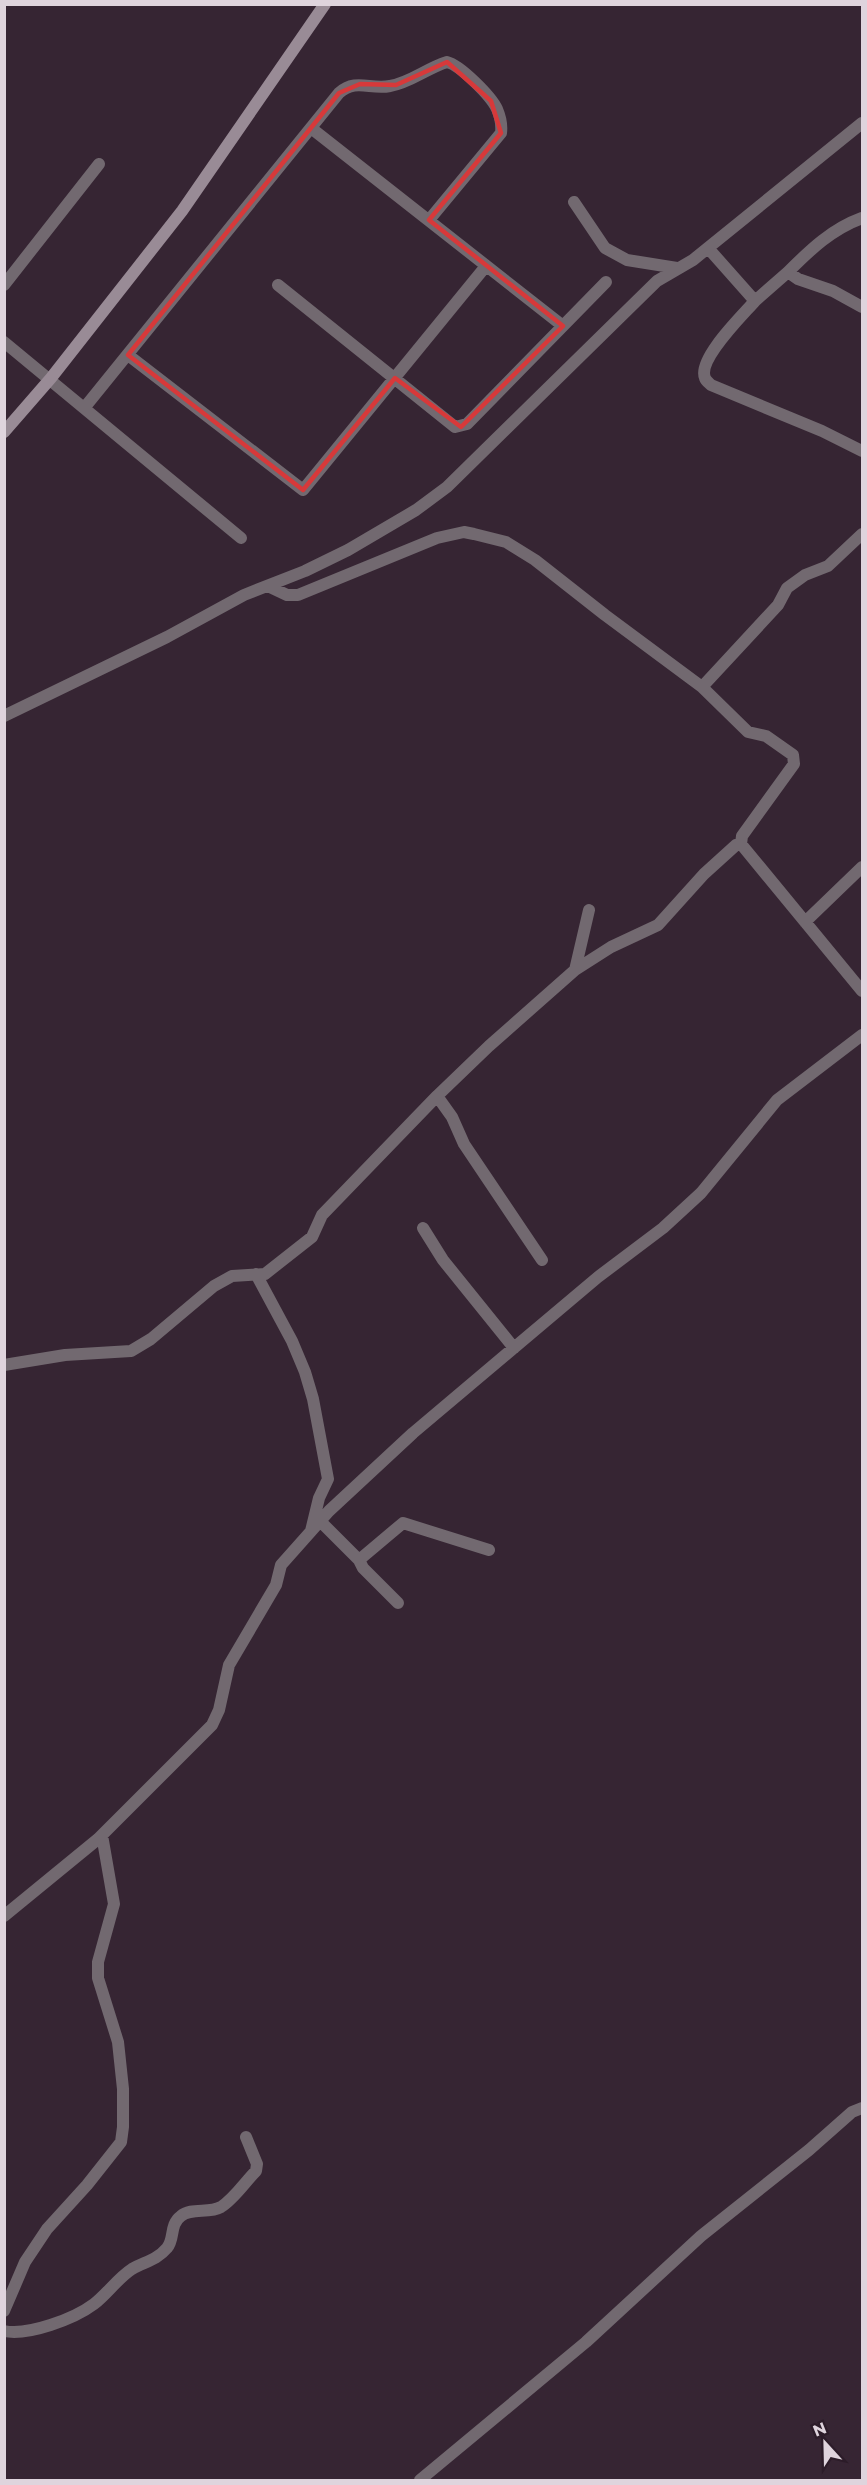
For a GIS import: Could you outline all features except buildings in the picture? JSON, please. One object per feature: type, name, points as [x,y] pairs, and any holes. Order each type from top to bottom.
[{"type":"main road","points":[[4,432],[51,378],[182,211],[325,4]]},
{"type":"street","points":[[86,408],[345,88],[360,84],[388,87],[447,62],[456,65],[495,106],[500,119],[501,133],[429,220]]},
{"type":"street","points":[[4,716],[167,637],[244,595],[305,572],[416,510],[447,487],[657,281],[693,260],[862,123]]},
{"type":"street","points":[[311,128],[563,326]]},
{"type":"street","points":[[4,285],[99,164]]},
{"type":"street","points":[[574,202],[605,248],[627,260],[677,268]]},
{"type":"street","points":[[862,218],[843,225],[817,244],[755,301],[714,348],[704,368],[704,378],[711,385],[822,431],[862,452]]},
{"type":"street","points":[[708,248],[755,301]]},
{"type":"street","points":[[128,355],[303,490],[486,266]]},
{"type":"street","points":[[788,272],[798,279],[833,291],[862,307]]},
{"type":"street","points":[[279,285],[455,427],[461,427],[606,282]]},
{"type":"street","points":[[4,342],[51,378],[241,538]]},
{"type":"street","points":[[268,586],[287,595],[298,595],[437,538],[464,532],[506,542],[535,560],[604,615],[702,687],[748,732],[766,736],[794,755],[794,764],[742,836],[741,844],[862,991]]},
{"type":"street","points":[[702,687],[778,605],[787,588],[805,575],[828,566],[862,534]]},
{"type":"street","points":[[4,1365],[65,1355],[131,1351],[151,1339],[214,1286],[232,1276],[265,1274],[312,1237],[322,1215],[437,1096],[489,1046],[575,970],[610,947],[658,925],[704,874],[736,845],[741,844]]},
{"type":"street","points":[[806,922],[862,867]]},
{"type":"street","points":[[575,970],[589,910]]},
{"type":"street","points":[[4,1916],[102,1835],[212,1725],[219,1710],[229,1665],[276,1585],[280,1564],[320,1521],[413,1433],[598,1277],[663,1228],[701,1193],[777,1100],[862,1035]]},
{"type":"street","points":[[437,1096],[452,1117],[464,1144],[542,1260]]},
{"type":"street","points":[[423,1228],[443,1260],[514,1348]]},
{"type":"street","points":[[256,1274],[292,1341],[313,1399],[328,1479],[319,1498],[311,1531]]},
{"type":"street","points":[[320,1521],[398,1603]]},
{"type":"street","points":[[359,1560],[404,1523],[489,1550]]},
{"type":"street","points":[[6,2305],[25,2262],[47,2229],[87,2185],[121,2142],[123,2089],[118,2042],[98,1978],[98,1962],[114,1904],[102,1835]]},
{"type":"street","points":[[420,2481],[585,2342],[701,2236],[857,2110],[862,2098]]},
{"type":"street","points":[[4,2331],[17,2334],[30,2329],[42,2329],[93,2305],[130,2270],[160,2255],[170,2245],[172,2229],[181,2215],[186,2212],[210,2211],[222,2207],[256,2171],[257,2164],[246,2137]]},
{"type":"highlighted area","points":[[447,62],[491,101],[501,133],[429,220],[563,326],[461,427],[395,378],[303,490],[128,355],[339,93],[360,84],[396,85]]}]
